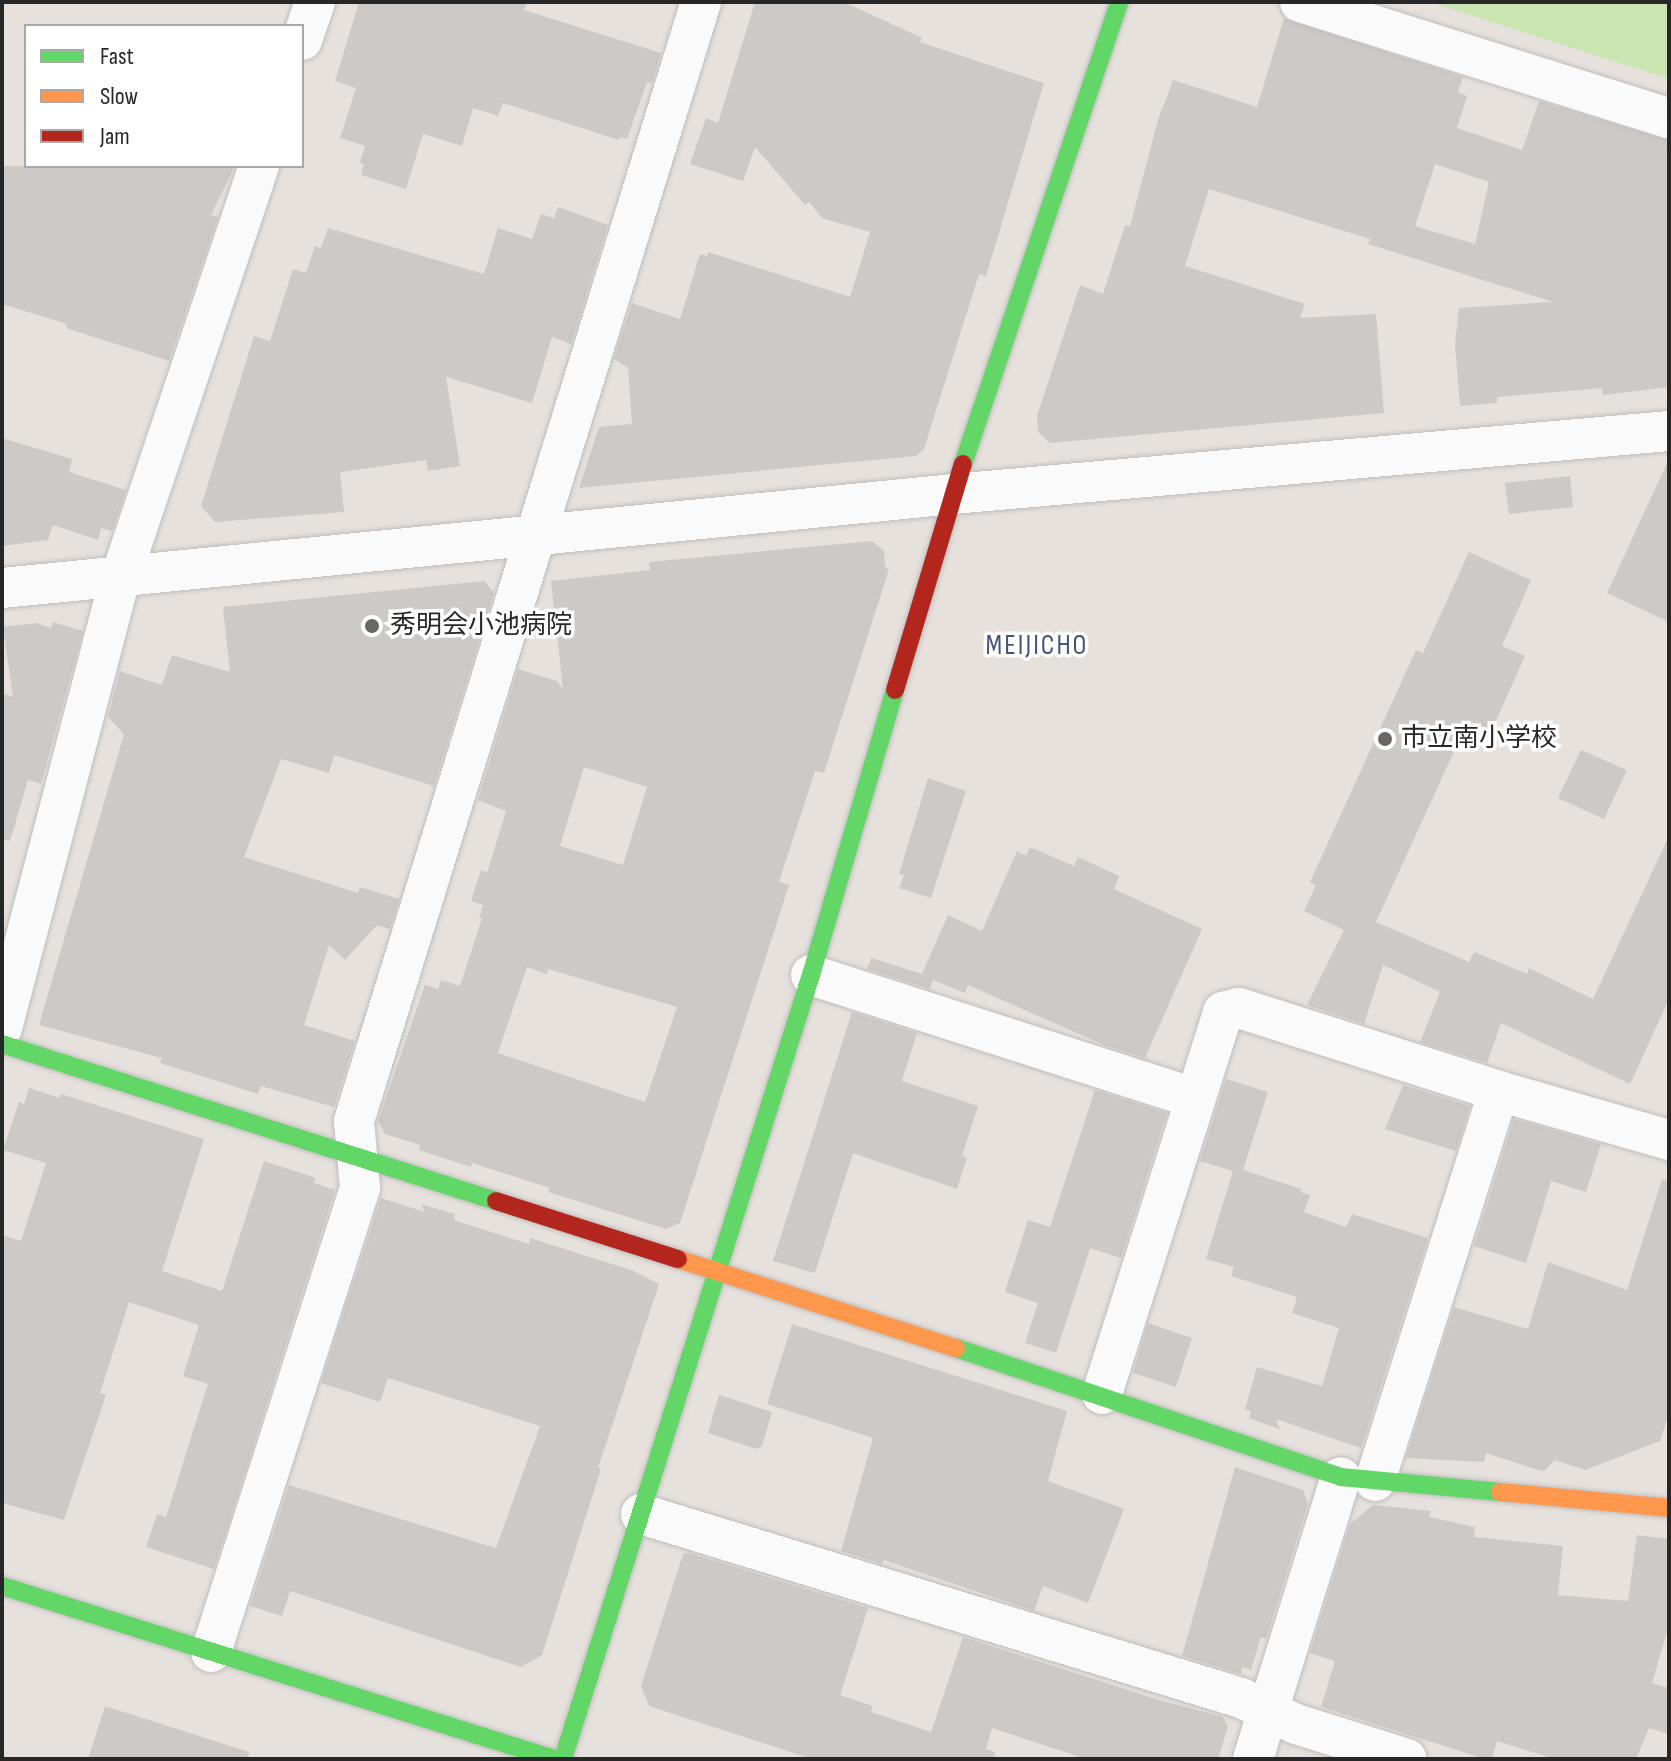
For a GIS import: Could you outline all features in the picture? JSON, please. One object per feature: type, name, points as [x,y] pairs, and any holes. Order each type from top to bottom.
[{"type":"street","points":[[304,34],[315,2]]},
{"type":"street","points":[[211,1652],[360,1187],[354,1121],[701,2]]},
{"type":"street","points":[[563,1759],[811,975],[953,494],[1119,2]]},
{"type":"street","points":[[1300,2],[1669,118]]},
{"type":"street","points":[[2,1028],[121,576],[258,168]]},
{"type":"street","points":[[2,588],[953,494],[1669,431]]},
{"type":"street","points":[[811,975],[1194,1098]]},
{"type":"street","points":[[1102,1394],[1223,1012],[1239,1008],[1499,1091],[1669,1140]]},
{"type":"street","points":[[2,1044],[355,1155],[715,1274],[1102,1394],[1358,1479],[1667,1503]]},
{"type":"street","points":[[1253,1759],[1499,1091]]},
{"type":"street","points":[[641,1514],[1241,1698],[1296,1724],[1407,1759]]},
{"type":"street","points":[[2,1586],[554,1759]]},
{"type":"green space","points":[[1430,2],[1669,2],[1669,79],[1513,29]]},
{"type":"building","points":[[359,2],[527,2],[524,10],[661,53],[652,83],[647,82],[627,139],[620,137],[619,140],[503,103],[498,116],[473,108],[462,146],[423,134],[406,189],[361,175],[364,164],[360,163],[365,146],[340,138],[356,88],[335,81]]},
{"type":"building","points":[[755,2],[844,2],[922,38],[920,42],[1044,83],[986,276],[979,274],[924,449],[916,456],[579,488],[599,427],[632,424],[628,368],[614,359],[632,303],[680,319],[700,254],[707,256],[708,252],[850,297],[870,232],[822,218],[809,202],[805,205],[755,147],[743,181],[690,164],[706,118],[718,123]]},
{"type":"building","points":[[1284,18],[1463,77],[1458,92],[1467,96],[1457,128],[1522,150],[1539,101],[1669,140],[1669,387],[1603,395],[1602,388],[1497,397],[1497,403],[1460,406],[1455,345],[1459,308],[1553,302],[1368,244],[1370,239],[1209,189],[1185,266],[1305,304],[1300,318],[1376,314],[1384,413],[1050,443],[1038,432],[1037,416],[1080,285],[1103,294],[1125,225],[1130,226],[1158,120],[1173,80],[1257,107]],"holes":[[[1435,164],[1489,182],[1475,244],[1415,226]]]},
{"type":"building","points":[[2,166],[234,168],[211,215],[218,217],[169,361],[2,304]]},
{"type":"building","points":[[558,207],[608,225],[571,344],[552,337],[532,403],[446,377],[460,466],[428,471],[426,460],[340,472],[344,512],[215,522],[201,506],[254,336],[270,341],[293,269],[306,273],[315,246],[321,248],[328,228],[484,274],[498,228],[532,239],[541,214],[554,218]]},
{"type":"building","points":[[2,438],[72,459],[69,472],[126,490],[112,531],[101,528],[98,540],[53,525],[48,540],[2,546]]},
{"type":"building","points":[[1669,459],[1669,622],[1607,593]]},
{"type":"building","points":[[1570,476],[1573,507],[1509,514],[1505,483]]},
{"type":"building","points":[[872,541],[884,551],[885,567],[889,569],[824,773],[815,771],[779,882],[789,885],[680,1223],[666,1229],[548,1192],[550,1188],[472,1163],[471,1167],[419,1150],[420,1145],[385,1134],[378,1121],[425,985],[438,989],[441,980],[460,986],[482,918],[479,918],[483,905],[471,901],[481,870],[487,873],[506,811],[478,800],[518,669],[557,681],[563,689],[551,581],[650,570],[649,562]],"holes":[[[584,767],[647,787],[623,865],[560,846]],[[527,967],[547,974],[548,969],[677,1007],[645,1102],[498,1053]]]},
{"type":"building","points":[[1469,552],[1531,580],[1502,646],[1525,656],[1489,736],[1466,725],[1376,922],[1469,962],[1474,952],[1527,974],[1529,968],[1593,999],[1669,836],[1669,999],[1630,1084],[1501,1023],[1487,1063],[1420,1042],[1440,992],[1383,965],[1364,1024],[1307,1005],[1344,930],[1304,911],[1316,885],[1310,882],[1416,650],[1423,653]]},
{"type":"building","points":[[485,581],[494,593],[434,786],[334,755],[329,773],[281,759],[244,857],[358,893],[360,887],[399,899],[390,929],[377,925],[345,960],[329,945],[304,1025],[355,1041],[334,1107],[261,1086],[258,1094],[160,1063],[162,1058],[39,1025],[124,734],[108,717],[120,671],[162,685],[172,655],[230,672],[223,607]]},
{"type":"building","points":[[53,622],[83,631],[41,784],[28,780],[10,841],[2,840],[2,693],[13,697],[3,627],[36,623],[51,628]]},
{"type":"building","points":[[1581,750],[1627,770],[1604,819],[1558,798]]},
{"type":"building","points":[[928,778],[966,791],[931,898],[899,888],[904,875],[899,874]]},
{"type":"building","points":[[1030,847],[1074,866],[1078,857],[1119,876],[1114,889],[1202,929],[1145,1058],[1104,1045],[968,985],[965,993],[933,980],[930,989],[867,969],[871,958],[922,974],[948,915],[982,931],[1017,851],[1026,856]]},
{"type":"building","points":[[852,1012],[917,1033],[902,1081],[978,1106],[962,1156],[967,1158],[957,1189],[853,1153],[815,1273],[773,1261]]},
{"type":"building","points":[[1226,1079],[1268,1092],[1243,1170],[1301,1189],[1300,1192],[1310,1195],[1304,1212],[1346,1227],[1352,1214],[1428,1238],[1361,1448],[1276,1419],[1280,1429],[1249,1418],[1251,1411],[1245,1409],[1257,1367],[1322,1386],[1339,1328],[1292,1313],[1297,1297],[1231,1276],[1234,1267],[1206,1259],[1233,1171],[1200,1161]]},
{"type":"building","points":[[1403,1085],[1470,1106],[1456,1151],[1385,1129]]},
{"type":"building","points":[[29,1088],[60,1098],[61,1094],[204,1139],[162,1271],[222,1291],[264,1161],[316,1178],[314,1183],[335,1190],[214,1569],[146,1547],[157,1514],[166,1517],[208,1384],[183,1376],[199,1325],[129,1302],[100,1393],[106,1395],[64,1520],[2,1503],[2,1235],[21,1241],[46,1163],[3,1150],[19,1102],[24,1104]]},
{"type":"building","points":[[1095,1090],[1167,1113],[1121,1258],[1090,1248],[1056,1353],[1025,1343],[1038,1303],[1005,1292],[1028,1220],[1050,1227]]},
{"type":"building","points":[[1514,1119],[1601,1144],[1586,1192],[1551,1181],[1526,1263],[1474,1246]]},
{"type":"building","points":[[1662,1179],[1669,1181],[1669,1413],[1660,1441],[1585,1470],[1555,1460],[1544,1471],[1538,1470],[1486,1453],[1484,1462],[1406,1458],[1454,1307],[1528,1329],[1548,1262],[1627,1290]]},
{"type":"building","points":[[381,1198],[425,1212],[421,1204],[455,1214],[454,1220],[529,1244],[530,1238],[634,1271],[659,1284],[598,1468],[601,1469],[542,1655],[521,1667],[290,1591],[282,1616],[250,1606],[289,1485],[496,1548],[540,1426],[388,1378],[380,1402],[321,1383]]},
{"type":"building","points":[[1148,1323],[1192,1338],[1176,1387],[1133,1373]]},
{"type":"building","points":[[792,1324],[1067,1411],[1048,1481],[1124,1509],[1088,1603],[1043,1586],[1034,1611],[884,1560],[882,1564],[841,1551],[873,1438],[767,1404]]},
{"type":"building","points":[[719,1395],[772,1412],[762,1446],[757,1449],[708,1433]]},
{"type":"building","points":[[1235,1467],[1303,1490],[1308,1504],[1266,1639],[1261,1637],[1251,1670],[1242,1667],[1241,1674],[1182,1656]]},
{"type":"building","points":[[1373,1505],[1431,1511],[1429,1517],[1475,1527],[1474,1537],[1563,1546],[1558,1595],[1628,1601],[1637,1535],[1669,1539],[1669,1625],[1652,1683],[1669,1688],[1669,1734],[1649,1728],[1636,1759],[1555,1759],[1497,1741],[1492,1759],[1485,1759],[1321,1707],[1335,1661],[1310,1653],[1350,1524]]},
{"type":"building","points":[[689,1553],[868,1608],[840,1695],[873,1706],[871,1712],[931,1732],[963,1637],[1159,1700],[1223,1717],[1228,1727],[1218,1759],[1086,1759],[992,1728],[986,1749],[995,1752],[994,1759],[812,1759],[649,1706],[641,1686],[683,1554]]},
{"type":"building","points":[[105,1706],[249,1752],[248,1759],[88,1759]]},
{"type":"traffic: fast","points":[[963,464],[1119,2]]},
{"type":"traffic: fast","points":[[563,1759],[811,975],[895,690]]},
{"type":"traffic: fast","points":[[2,1044],[496,1201]]},
{"type":"traffic: fast","points":[[956,1348],[1341,1477],[1500,1492]]},
{"type":"traffic: fast","points":[[2,1586],[554,1759]]},
{"type":"traffic: slow","points":[[678,1259],[956,1348]]},
{"type":"traffic: slow","points":[[1500,1492],[1669,1508]]},
{"type":"traffic: jam","points":[[895,690],[963,464]]},
{"type":"traffic: jam","points":[[496,1201],[678,1259]]},
{"type":"place","name":"秀明会小池病院","points":[[372,626]]},
{"type":"place","name":"市立南小学校","points":[[1385,739]]},
{"type":"district","name":"MEIJICHO","points":[[1037,646]]}]
